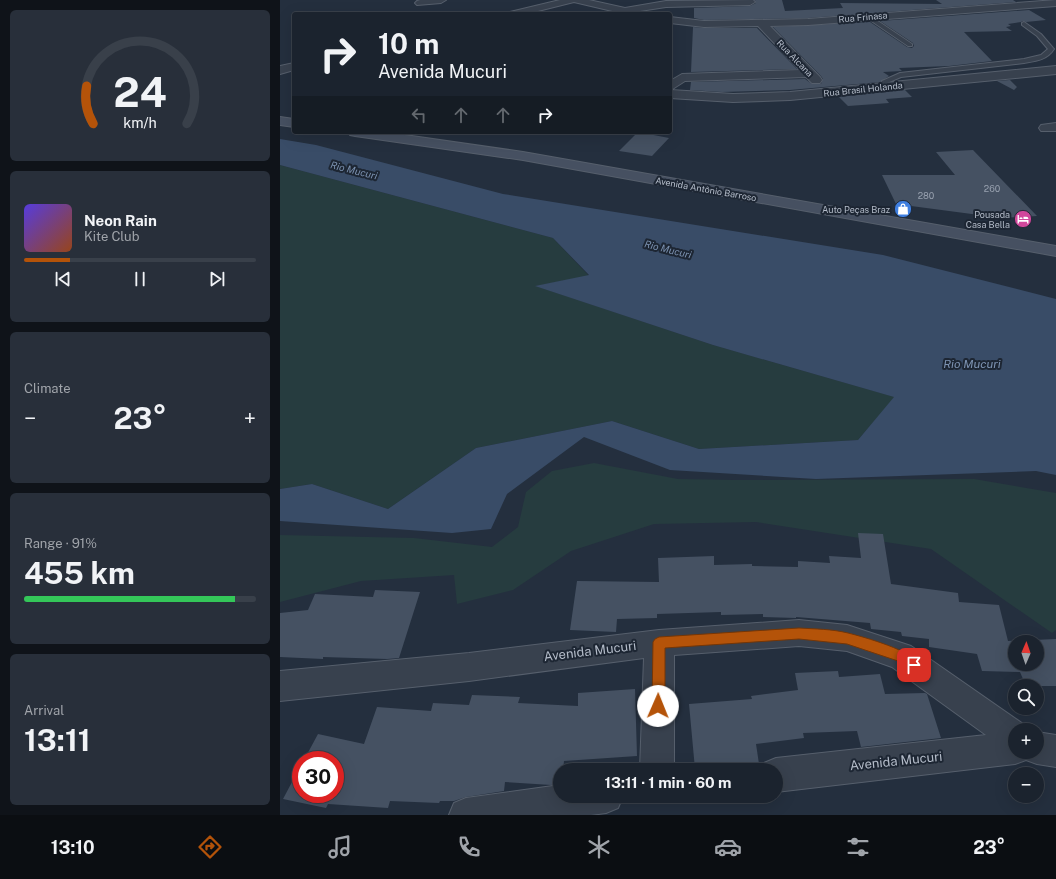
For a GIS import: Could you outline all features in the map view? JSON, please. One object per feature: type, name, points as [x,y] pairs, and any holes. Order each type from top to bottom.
[{"type":"main road","points":[[280,121],[292,123]]},
{"type":"main road","name":"Avenida Antônio Barroso","points":[[370,134],[523,156],[1056,251]]},
{"type":"street","points":[[420,3],[441,0]]},
{"type":"street","points":[[523,12],[569,0],[630,12]]},
{"type":"street","points":[[625,11],[666,4],[750,2]]},
{"type":"street","name":"Rua Frinasa","points":[[672,20],[704,24],[761,23],[873,14],[1056,3]]},
{"type":"street","points":[[536,9],[544,12]]},
{"type":"street","name":"Rua Alcana","points":[[761,23],[830,93]]},
{"type":"street","points":[[280,70],[292,67]]},
{"type":"street","name":"Rua Brasil Holanda","points":[[672,94],[707,97],[760,98],[830,93],[1056,70]]},
{"type":"street","points":[[672,86],[682,78],[809,73]]},
{"type":"street","name":"Avenida Mucuri","points":[[280,686],[469,667],[659,642],[799,633],[847,638],[901,656],[1008,732]]},
{"type":"street","points":[[657,763],[659,642]]},
{"type":"street","name":"Avenida Mucuri","points":[[783,774],[1008,749]]},
{"type":"street","points":[[1044,749],[1056,751]]},
{"type":"street","points":[[466,815],[594,803]]},
{"type":"lane","points":[[873,14],[910,45]]},
{"type":"lane","points":[[882,88],[884,82],[900,75],[1024,61],[1043,57],[1049,53],[1051,49],[1045,41],[1024,24]]},
{"type":"green space","points":[[280,165],[553,238],[589,276],[536,286],[713,345],[895,397],[858,440],[699,449],[612,421],[476,448],[388,509],[312,484],[280,489]]},
{"type":"green space","points":[[594,463],[678,479],[974,479],[1056,493],[1056,630],[1052,633],[931,549],[756,522],[654,524],[571,551],[513,590],[457,604],[454,575],[361,581],[280,602],[280,535],[414,538],[492,547],[518,527],[526,492],[552,471]]},
{"type":"water","name":"Rio Mucuri","points":[[280,139],[316,145],[503,194],[883,255],[1056,299],[1056,475],[1036,471],[816,479],[670,470],[584,437],[507,494],[491,529],[452,533],[280,521],[280,489],[312,484],[388,509],[476,448],[612,421],[699,449],[858,440],[894,397],[713,345],[535,286],[589,275],[553,238],[280,165]]},
{"type":"building","points":[[755,0],[782,0],[785,11],[843,8],[840,3],[942,4],[936,0],[1013,0],[1016,2],[808,18],[704,20],[694,18],[694,8],[750,6],[756,3]]},
{"type":"building","points":[[1029,10],[1046,20],[1023,21],[1008,24],[1011,26],[1006,27],[1012,31],[964,32],[992,61],[949,66],[899,68],[902,71],[883,72],[889,76],[880,82],[790,90],[722,92],[690,90],[691,82],[805,79],[812,84],[821,84],[823,79],[821,76],[773,27],[870,22],[907,47],[912,48],[914,46],[913,43],[880,21]]},
{"type":"building","points":[[693,27],[757,28],[797,69],[691,72]]},
{"type":"building","points":[[1010,80],[1017,87],[1014,90],[997,81]]},
{"type":"building","points":[[905,90],[912,97],[886,99],[889,103],[848,106],[839,97]]},
{"type":"building","points":[[636,134],[648,134],[669,138],[652,156],[619,151]]},
{"type":"building","points":[[973,150],[1037,216],[1002,218],[896,204],[882,175],[955,175],[936,152]]},
{"type":"building","points":[[858,533],[883,534],[891,584],[958,593],[959,602],[999,605],[1008,641],[1008,671],[1044,671],[1044,640],[1056,639],[1056,686],[1044,686],[1044,679],[1023,679],[1020,672],[982,671],[977,654],[929,647],[929,639],[902,636],[901,632],[871,629],[870,623],[796,617],[763,617],[763,614],[721,615],[721,612],[657,614],[657,618],[617,619],[616,632],[570,630],[577,581],[659,582],[658,558],[714,556],[714,565],[752,564],[752,566],[798,567],[798,561],[830,563],[829,556],[861,558]]},
{"type":"building","points":[[375,590],[420,592],[399,658],[323,657],[323,659],[280,657],[280,613],[308,610],[315,594],[373,597]]},
{"type":"building","points":[[838,671],[839,677],[880,674],[885,694],[925,693],[927,694],[941,738],[861,747],[857,731],[803,733],[804,738],[756,744],[759,763],[694,763],[689,704],[752,699],[751,696],[798,690],[795,673]]},
{"type":"building","points":[[635,689],[637,756],[553,763],[553,785],[505,782],[504,791],[466,797],[454,801],[440,801],[439,803],[390,801],[388,808],[328,804],[326,808],[302,803],[344,803],[344,751],[309,751],[318,734],[364,744],[377,707],[431,711],[433,703],[469,705],[472,695],[520,697],[518,703],[578,706],[578,693]]},
{"type":"building","points":[[292,782],[292,801],[283,799]]},
{"type":"place","name":"Auto Peças Braz","points":[[903,209]]},
{"type":"place","name":"Pousada Casa Bella","points":[[1023,219]]},
{"type":"route","points":[[658,706],[659,642],[799,633],[847,638],[901,656],[914,665]]}]
